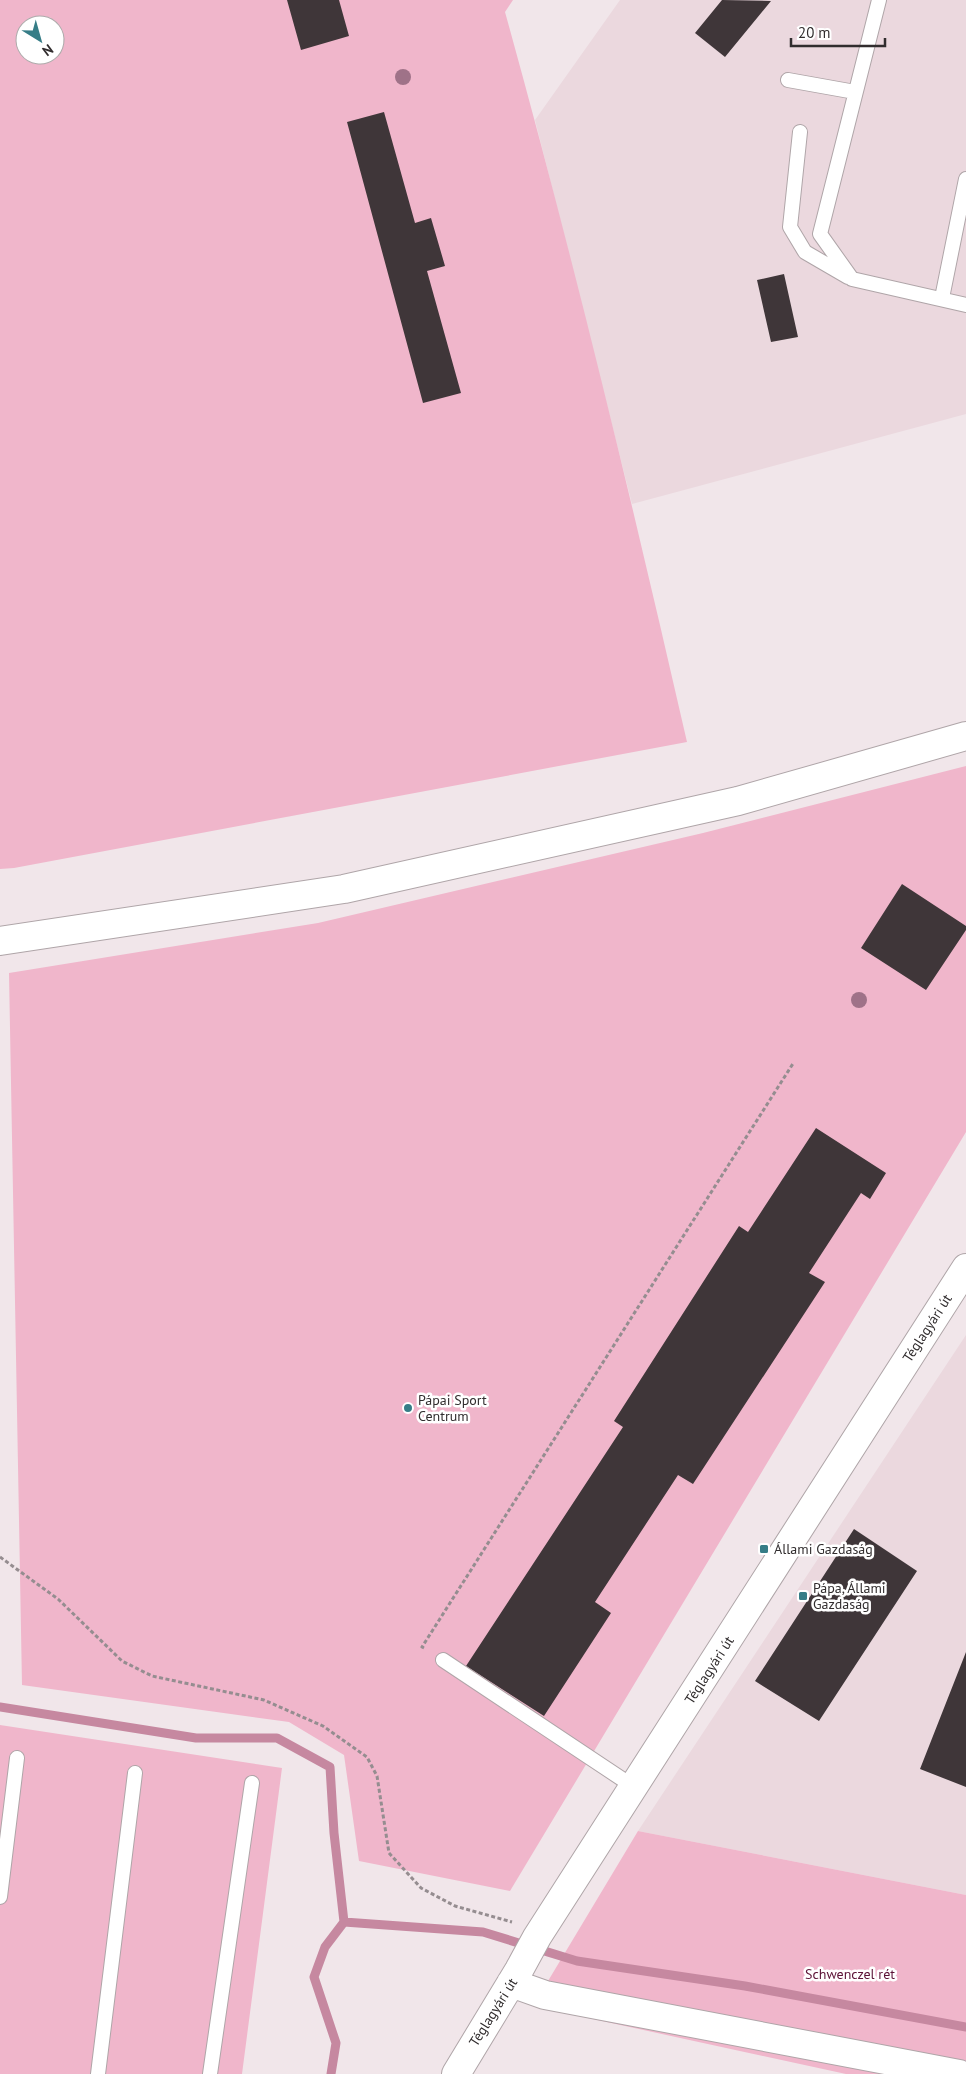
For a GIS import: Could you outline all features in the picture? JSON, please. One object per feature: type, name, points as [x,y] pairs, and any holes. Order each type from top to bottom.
[{"type":"street","points":[[0,941],[344,889],[738,801],[966,736]]},
{"type":"street","name":"Téglagyári út","points":[[456,2074],[540,1934],[966,1268]]},
{"type":"street","points":[[515,1977],[545,1994],[958,2074]]},
{"type":"lane","points":[[852,279],[820,234],[879,0]]},
{"type":"lane","points":[[788,80],[855,92]]},
{"type":"lane","points":[[800,132],[790,227],[805,252],[852,279],[966,305]]},
{"type":"lane","points":[[942,298],[966,179]]},
{"type":"lane","points":[[443,1660],[634,1787]]},
{"type":"lane","points":[[0,1897],[17,1758]]},
{"type":"lane","points":[[98,2074],[135,1773]]},
{"type":"lane","points":[[210,2074],[252,1782]]},
{"type":"path","points":[[443,1660],[422,1646],[794,1062]]},
{"type":"path","points":[[0,1557],[58,1599],[122,1662],[152,1676],[264,1700],[323,1726],[367,1757],[377,1776],[389,1853],[421,1888],[455,1906],[540,1934]]},
{"type":"shaded area","points":[[620,0],[966,0],[966,414],[632,504],[535,120]]},
{"type":"shaded area","points":[[966,1335],[966,1895],[638,1831]]},
{"type":"green space","points":[[0,0],[513,0],[505,12],[554,193],[600,376],[687,742],[14,868],[0,869]]},
{"type":"green space","name":"Pápai Sport Centrum","points":[[966,766],[966,1132],[510,1891],[359,1861],[344,1755],[289,1722],[22,1685],[9,973],[318,923],[703,833]]},
{"type":"green space","points":[[0,1725],[282,1768],[242,2074],[0,2074]]},
{"type":"green space","name":"Schwenczel rét","points":[[638,1831],[966,1895],[966,2074],[846,2074],[533,2006]]},
{"type":"building","points":[[287,0],[339,0],[349,36],[301,50]]},
{"type":"building","points":[[722,0],[771,1],[725,57],[695,33]]},
{"type":"building","points":[[384,112],[415,223],[431,218],[445,266],[427,271],[461,393],[423,403],[347,122]]},
{"type":"building","points":[[784,274],[798,337],[771,342],[757,280]]},
{"type":"building","points":[[902,884],[966,926],[966,930],[926,990],[861,948]]},
{"type":"building","points":[[816,1128],[886,1173],[870,1199],[861,1193],[809,1273],[825,1282],[693,1484],[678,1475],[595,1602],[611,1613],[544,1716],[466,1666],[623,1427],[614,1421],[739,1226],[748,1232]]},
{"type":"building","points":[[854,1529],[917,1571],[819,1721],[755,1681]]},
{"type":"building","points":[[966,1652],[966,1787],[920,1769]]},
{"type":"waterway","points":[[0,1707],[196,1738],[277,1738],[330,1767],[334,1833],[344,1922],[483,1932],[577,1961],[745,1986],[966,2027]]},
{"type":"waterway","points":[[331,2074],[336,2043],[314,1977],[325,1947],[344,1922]]},
{"type":"place","name":"Pápai Sport Centrum","points":[[408,1408]]},
{"type":"place","name":"Állami Gazdaság","points":[[764,1549]]},
{"type":"place","name":"Pápa, Állami Gazdaság","points":[[803,1596]]}]
